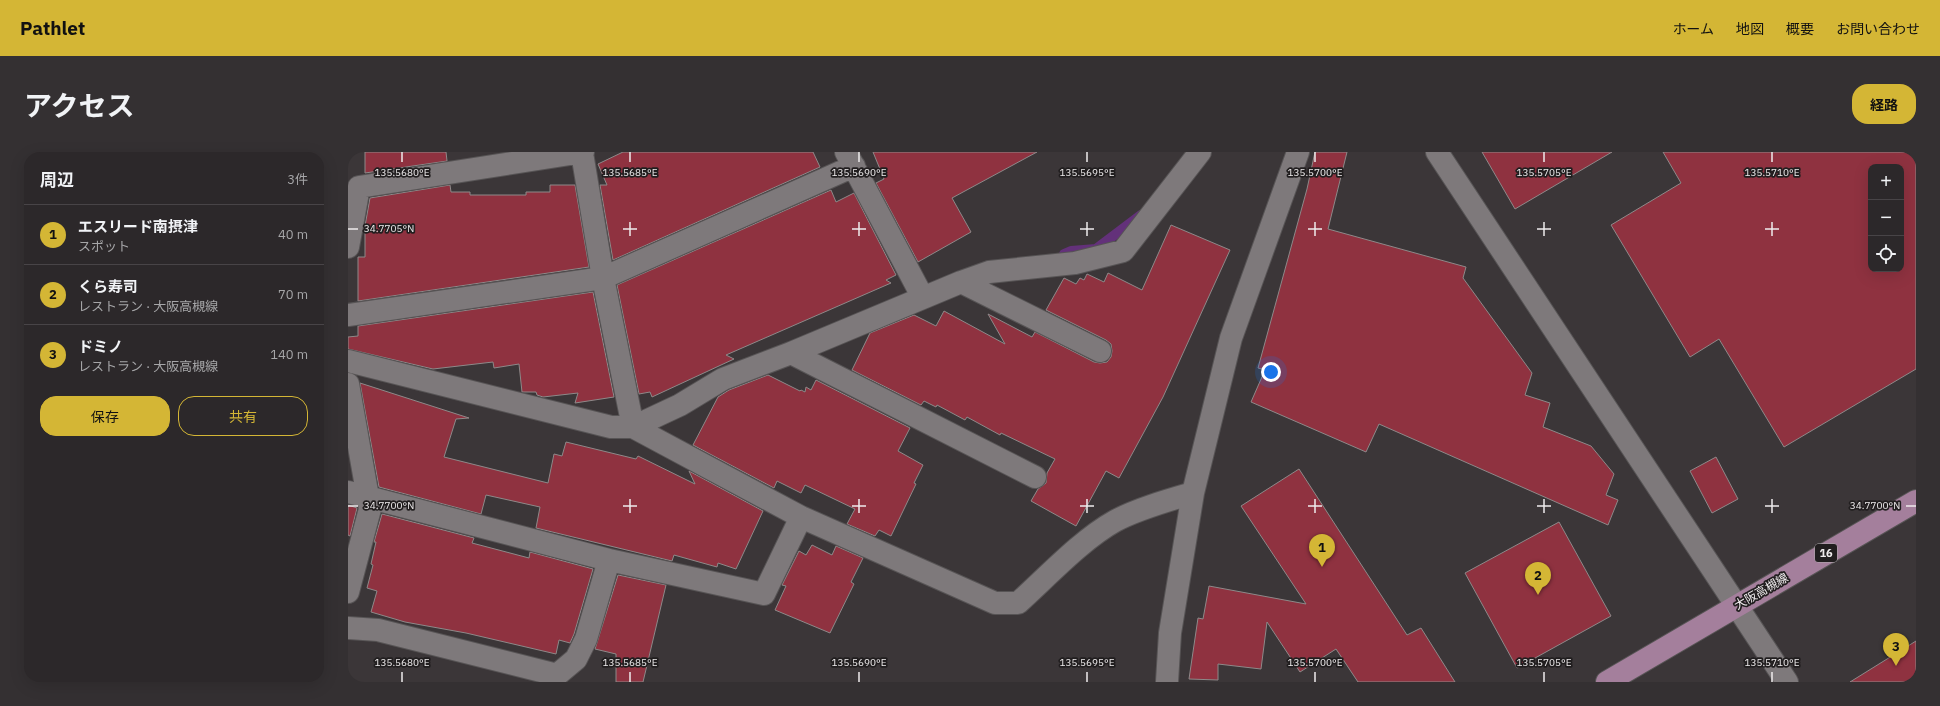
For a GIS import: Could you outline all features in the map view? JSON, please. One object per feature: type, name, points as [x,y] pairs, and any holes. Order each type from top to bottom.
[{"type":"main road","name":"大阪高槻線","points":[[1607,682],[1916,501]]},
{"type":"street","points":[[348,247],[359,188],[583,152],[603,278],[633,427]]},
{"type":"street","points":[[348,361],[611,427],[633,427],[680,405],[723,379],[791,353],[961,282],[989,272],[1075,263],[1123,251],[1200,152]]},
{"type":"street","points":[[1168,682],[1170,633],[1192,493],[1231,338],[1298,152]]},
{"type":"street","points":[[1437,152],[1787,682]]},
{"type":"street","points":[[348,315],[603,278],[850,159],[923,298]]},
{"type":"street","points":[[961,282],[1100,351]]},
{"type":"street","points":[[791,353],[1035,477]]},
{"type":"street","points":[[348,384],[358,495],[370,509],[348,592]]},
{"type":"street","points":[[633,427],[801,517],[995,603],[1018,603],[1083,544],[1115,521],[1167,500],[1192,493]]},
{"type":"street","points":[[358,495],[609,560],[764,594],[801,517]]},
{"type":"street","points":[[348,628],[378,630],[557,675],[576,659],[586,639],[609,560]]},
{"type":"building","points":[[365,152],[446,152],[447,161],[365,173]]},
{"type":"building","points":[[623,152],[813,152],[820,167],[613,260],[600,185],[607,185],[598,164]]},
{"type":"building","points":[[873,152],[1037,152],[952,198],[971,232],[918,262],[876,183],[884,179]]},
{"type":"building","points":[[1315,152],[1347,152],[1328,229],[1466,267],[1463,278],[1532,373],[1525,395],[1550,403],[1543,427],[1591,446],[1614,474],[1606,495],[1618,500],[1608,525],[1379,424],[1366,452],[1251,402],[1265,370],[1258,368],[1307,189]]},
{"type":"building","points":[[1482,152],[1612,152],[1515,209]]},
{"type":"building","points":[[1663,152],[1916,152],[1916,369],[1784,447],[1719,339],[1690,357],[1611,225],[1681,183]]},
{"type":"building","points":[[450,185],[451,192],[470,192],[470,195],[526,195],[526,192],[550,192],[550,185],[575,185],[589,267],[358,301],[358,257],[365,257],[365,226],[370,198]]},
{"type":"building","points":[[831,190],[836,202],[854,193],[896,275],[886,280],[891,283],[726,355],[734,359],[652,397],[650,392],[639,394],[617,285]]},
{"type":"building","points":[[1171,225],[1230,250],[1163,397],[1119,478],[1106,471],[1076,526],[1031,501],[1038,489],[1046,483],[1047,473],[1055,459],[1001,433],[1000,435],[967,417],[965,420],[937,405],[936,407],[924,401],[921,405],[852,370],[870,333],[914,315],[936,326],[944,311],[1005,344],[988,314],[1032,337],[1035,332],[1094,362],[1107,362],[1111,357],[1111,344],[1106,340],[1046,310],[1064,278],[1076,284],[1080,278],[1084,280],[1087,274],[1104,282],[1108,273],[1142,290]]},
{"type":"building","points":[[593,292],[614,397],[575,403],[578,393],[543,397],[537,395],[536,392],[522,392],[519,364],[494,368],[493,362],[433,369],[348,349],[348,337],[358,336],[358,326]]},
{"type":"building","points":[[768,375],[805,392],[806,387],[811,390],[816,380],[910,428],[898,451],[923,465],[914,483],[916,484],[891,536],[879,530],[875,536],[847,524],[855,509],[805,485],[801,493],[777,481],[774,488],[693,445],[718,397],[729,390]]},
{"type":"building","points":[[360,383],[469,418],[456,419],[444,457],[548,483],[554,454],[562,456],[566,442],[636,459],[638,456],[695,484],[689,471],[763,511],[736,569],[718,563],[717,567],[674,555],[672,561],[536,528],[540,507],[486,495],[481,514],[379,487]]},
{"type":"building","points":[[1716,457],[1738,499],[1712,513],[1690,471]]},
{"type":"building","points":[[1299,469],[1407,635],[1421,628],[1455,682],[1358,682],[1336,649],[1300,672],[1267,622],[1261,669],[1218,664],[1218,680],[1189,679],[1198,618],[1203,619],[1209,586],[1306,604],[1241,506]]},
{"type":"building","points":[[348,505],[357,508],[350,536],[348,535]]},
{"type":"building","points":[[382,514],[474,538],[472,543],[529,558],[530,552],[593,569],[570,643],[559,640],[556,654],[466,633],[405,622],[371,612],[377,591],[367,588],[373,565],[371,564],[376,542],[374,542]]},
{"type":"building","points":[[1559,522],[1611,616],[1517,668],[1465,573]]},
{"type":"building","points":[[812,545],[832,555],[836,546],[863,558],[851,582],[854,584],[830,633],[775,610],[786,586],[782,585],[799,551],[806,555]]},
{"type":"building","points":[[618,575],[666,585],[643,682],[616,682],[616,654],[595,649]]},
{"type":"building","points":[[1916,641],[1916,682],[1850,682]]},
{"type":"waterway","points":[[1064,254],[1071,251],[1096,249],[1141,215]]},
{"type":"place","name":"エスリード南摂津","points":[[1322,567]]},
{"type":"place","name":"くら寿司","points":[[1538,595]]},
{"type":"place","name":"ドミノ","points":[[1896,666]]}]
